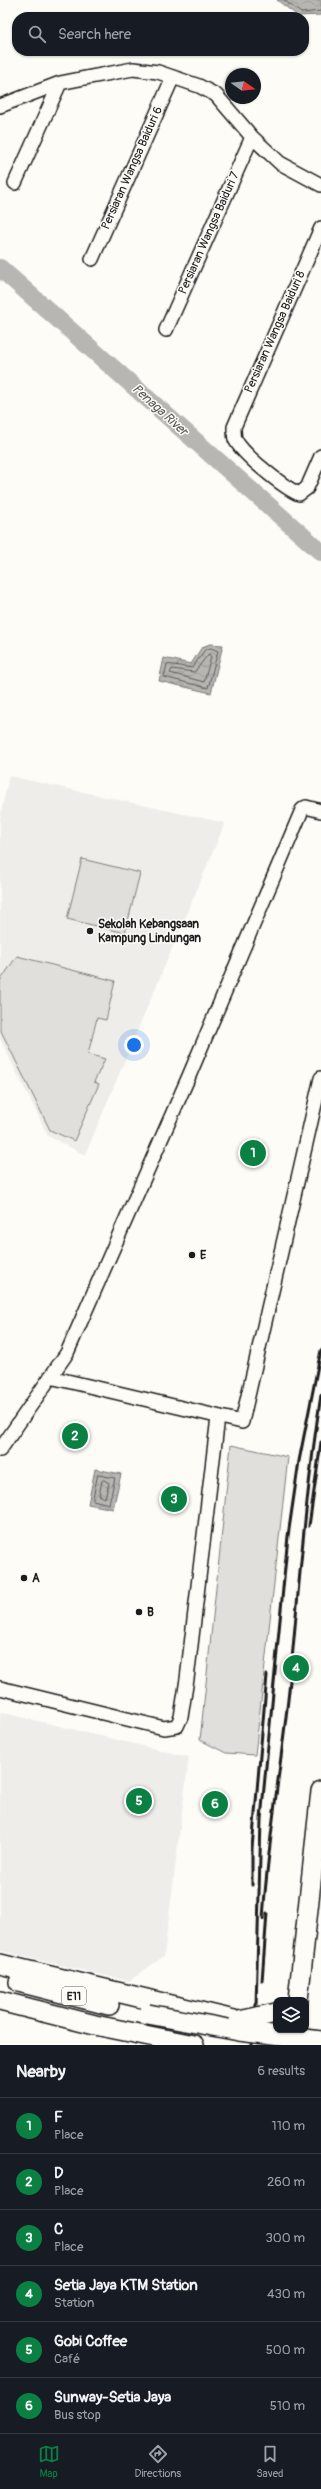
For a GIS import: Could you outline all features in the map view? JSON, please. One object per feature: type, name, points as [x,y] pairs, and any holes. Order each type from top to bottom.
[{"type":"highway","points":[[296,1995],[321,1792]]},
{"type":"highway","points":[[0,1964],[237,2021],[272,2028],[303,2039]]},
{"type":"highway","name":"E11","points":[[0,1977],[148,2014],[239,2031],[303,2039]]},
{"type":"highway","name":"E11","points":[[0,1988],[49,2003],[146,2026],[254,2045]]},
{"type":"highway","points":[[0,2000],[95,2025],[194,2045]]},
{"type":"highway","points":[[237,2021],[273,2014]]},
{"type":"street","points":[[0,106],[60,83],[133,69],[144,69],[199,86],[216,95],[252,137],[280,163],[321,185]]},
{"type":"street","name":"Persiaran Wangsa Baiduri 6","points":[[92,259],[172,77]]},
{"type":"street","points":[[15,183],[60,83]]},
{"type":"street","name":"Persiaran Wangsa Baiduri 7","points":[[166,330],[252,137]]},
{"type":"street","name":"Persiaran Wangsa Baiduri 8","points":[[321,228],[234,426],[234,438],[240,447],[275,479],[299,494],[307,488],[321,456]]},
{"type":"street","points":[[0,1450],[67,1353],[102,1276],[294,818],[306,807],[321,811]]},
{"type":"street","points":[[50,1377],[242,1422],[321,1078]]},
{"type":"street","points":[[0,1688],[164,1728],[177,1726],[181,1717],[187,1679],[218,1417]]},
{"type":"shaded area","name":"Sekolah Kebangsaan Kampung Lindungan","points":[[9,776],[225,823],[85,1155],[48,1136],[0,1039],[0,818]]},
{"type":"shaded area","points":[[82,859],[140,873],[125,933],[67,919]]},
{"type":"shaded area","points":[[17,956],[115,981],[106,1020],[97,1018],[88,1054],[105,1059],[94,1082],[99,1084],[74,1141],[50,1130],[0,1029],[0,981]]},
{"type":"shaded area","points":[[231,1445],[288,1457],[255,1755],[226,1753],[200,1740]]},
{"type":"shaded area","points":[[0,1712],[189,1757],[164,1956],[129,1981],[0,1951]]},
{"type":"water","points":[[277,0],[321,0],[321,15],[309,16],[309,12],[293,12]]},
{"type":"water","points":[[210,644],[223,645],[211,693],[159,681],[164,658],[191,664],[202,647]]},
{"type":"water","points":[[95,1469],[121,1474],[113,1509],[88,1504]]},
{"type":"waterway","name":"Penaga River","points":[[0,268],[321,552]]},
{"type":"railway","points":[[252,2045],[256,2006],[261,1819],[288,1536],[299,1461],[321,1350]]},
{"type":"railway","points":[[263,1919],[268,1859],[290,1681],[307,1502],[321,1395]]},
{"type":"railway","points":[[309,1526],[321,1442]]},
{"type":"railway","points":[[252,1885],[252,1848],[267,1675]]},
{"type":"railway","points":[[262,1981],[267,1913]]},
{"type":"place","name":"Sekolah Kebangsaan Kampung Lindungan","points":[[90,931]]},
{"type":"place","name":"F","points":[[253,1153]]},
{"type":"place","name":"E","points":[[192,1255]]},
{"type":"place","name":"D","points":[[75,1436]]},
{"type":"place","name":"C","points":[[174,1499]]},
{"type":"place","name":"A","points":[[24,1578]]},
{"type":"place","name":"B","points":[[139,1612]]},
{"type":"place","name":"Setia Jaya KTM Station","points":[[296,1668]]},
{"type":"place","name":"Gobi Coffee","points":[[139,1801]]},
{"type":"place","name":"Sunway-Setia Jaya","points":[[215,1804]]}]
